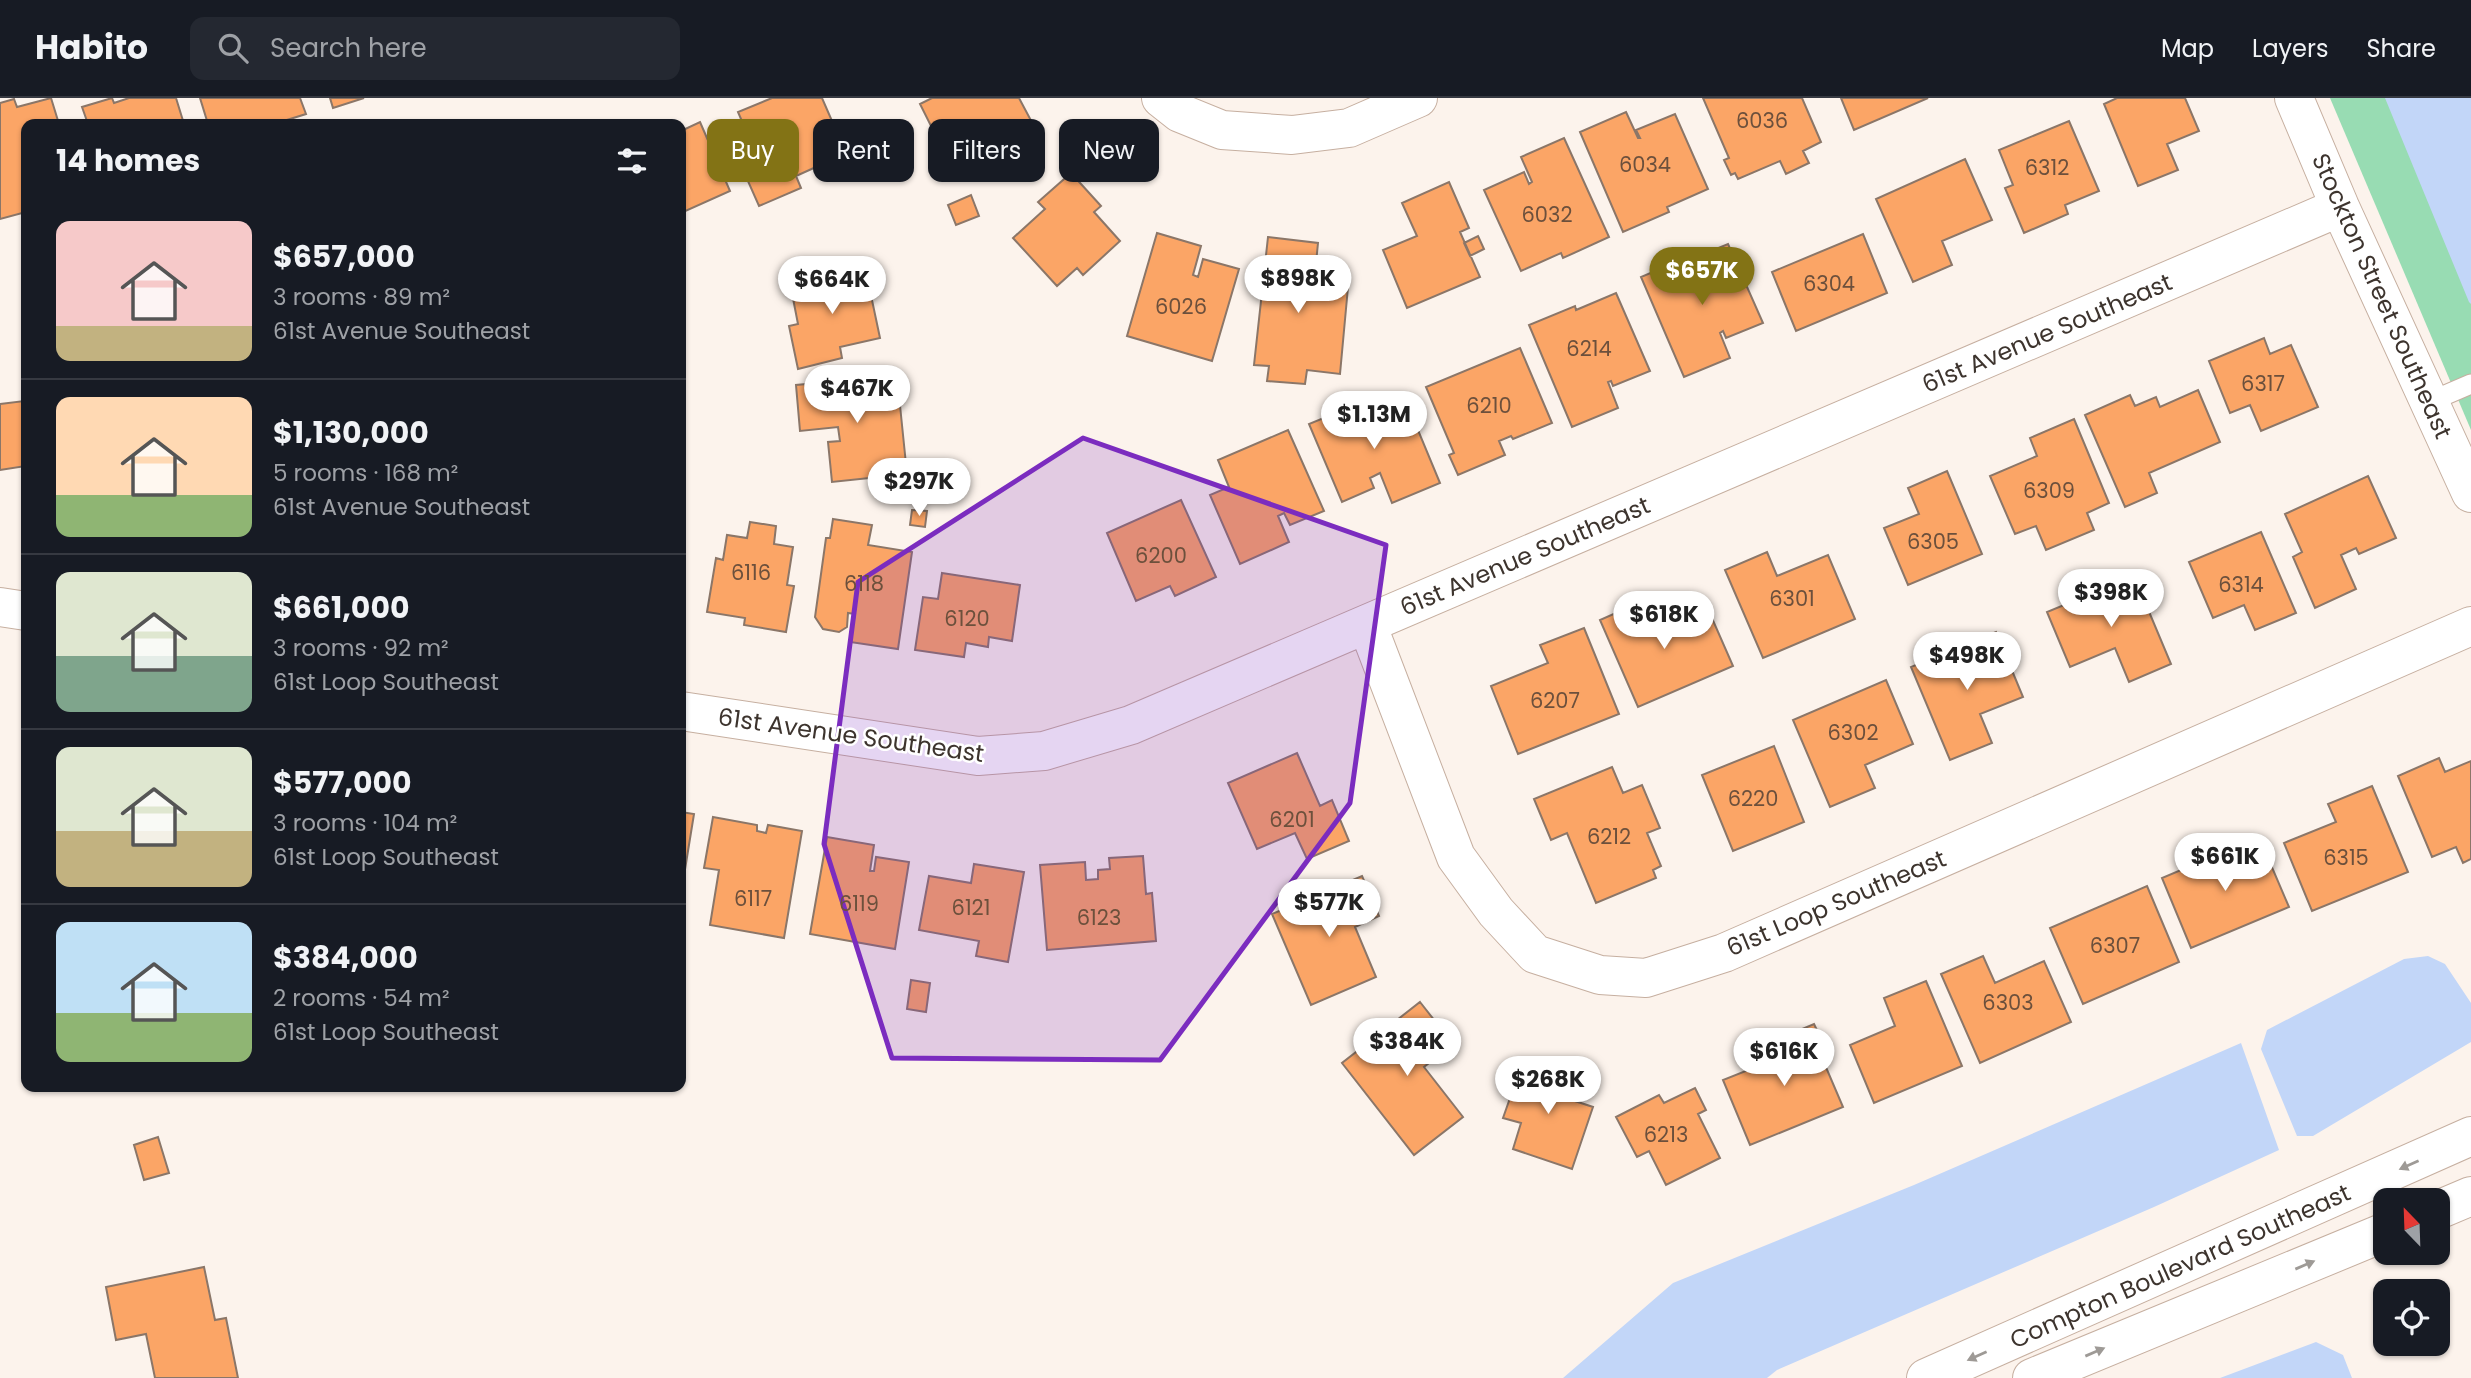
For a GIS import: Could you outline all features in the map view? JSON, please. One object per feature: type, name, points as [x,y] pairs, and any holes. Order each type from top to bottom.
[{"type":"street","points":[[1161,98],[1181,113],[1222,130],[1292,135],[1349,128],[1418,98]]},
{"type":"street","name":"Stockton Street Southeast","points":[[2294,98],[2340,207],[2471,493]]},
{"type":"street","name":"61st Avenue Southeast","points":[[686,712],[978,756],[1044,751],[1131,725],[2340,207]]},
{"type":"street","points":[[0,607],[21,610]]},
{"type":"street","name":"61st Loop Southeast","points":[[1367,624],[1456,857],[1496,912],[1535,954],[1600,975],[1646,978],[1724,953],[2471,626]]},
{"type":"street","name":"Compton Boulevard Southeast","points":[[1926,1378],[2471,1136]]},
{"type":"street","points":[[2450,1205],[2471,1196]]},
{"type":"street","name":"Compton Boulevard Southeast","points":[[2032,1378],[2373,1236]]},
{"type":"lane","points":[[2429,402],[2471,384]]},
{"type":"highlighted area","points":[[1083,438],[1386,545],[1350,803],[1160,1060],[892,1058],[824,844],[858,582]]},
{"type":"green space","points":[[2330,98],[2471,98],[2471,430]]},
{"type":"water","points":[[2385,98],[2471,98],[2471,304],[2469,302]]},
{"type":"water","points":[[2428,956],[2445,964],[2471,1003],[2471,1042],[2313,1136],[2297,1136],[2261,1049],[2267,1030],[2404,959]]},
{"type":"water","points":[[2241,1043],[2279,1150],[1777,1370],[1767,1378],[1563,1378],[1673,1283],[1914,1185]]},
{"type":"water","points":[[2316,1342],[2343,1355],[2352,1378],[2220,1378]]},
{"type":"building","points":[[51,98],[57,119],[21,119],[21,213],[0,219],[0,103],[14,99],[17,107]]},
{"type":"building","points":[[112,98],[114,103],[129,98],[176,98],[182,119],[86,119],[82,107]]},
{"type":"building","points":[[200,98],[300,98],[306,114],[290,119],[206,119]]},
{"type":"building","points":[[330,98],[364,98],[333,108]]},
{"type":"building","points":[[772,98],[822,98],[831,119],[813,119],[813,168],[799,175],[799,119],[741,119],[738,112]]},
{"type":"building","points":[[932,98],[1019,98],[1030,119],[928,120],[920,104]]},
{"type":"building","points":[[1703,98],[1802,98],[1821,142],[1803,151],[1809,163],[1786,174],[1780,161],[1738,179],[1735,173],[1731,175],[1724,160],[1729,158]]},
{"type":"building","points":[[1841,98],[1928,98],[1854,130]]},
{"type":"building","points":[[2117,98],[2185,98],[2199,131],[2167,144],[2178,170],[2138,186],[2104,104]]},
{"type":"building","points":[[1626,112],[1638,138],[1636,130],[1675,114],[1708,189],[1667,207],[1669,212],[1623,232],[1580,132]]},
{"type":"building","points":[[2069,121],[2099,191],[2065,205],[2068,214],[2024,233],[2005,188],[2013,185],[1999,150]]},
{"type":"building","points":[[700,122],[707,138],[707,182],[726,182],[730,191],[686,211],[686,129]]},
{"type":"building","points":[[1564,138],[1609,237],[1563,258],[1561,253],[1521,271],[1484,190],[1524,172],[1529,184],[1532,182],[1521,157]]},
{"type":"building","points":[[1965,159],[1992,220],[1942,241],[1952,265],[1913,282],[1876,199]]},
{"type":"building","points":[[748,182],[798,182],[801,188],[759,206]]},
{"type":"building","points":[[1061,182],[1079,182],[1101,206],[1094,212],[1120,241],[1083,275],[1077,268],[1057,286],[1013,238],[1045,209],[1038,202]]},
{"type":"building","points":[[1449,182],[1469,228],[1460,232],[1480,277],[1407,308],[1383,250],[1417,236],[1402,203]]},
{"type":"building","points":[[971,195],[979,216],[956,225],[948,205]]},
{"type":"building","points":[[1157,233],[1201,246],[1193,275],[1198,277],[1203,259],[1239,269],[1212,361],[1127,336]]},
{"type":"building","points":[[1863,234],[1887,293],[1796,331],[1772,272]]},
{"type":"building","points":[[1478,236],[1484,249],[1470,256],[1464,243]]},
{"type":"building","points":[[1268,237],[1318,243],[1314,283],[1348,287],[1340,374],[1307,370],[1305,384],[1267,381],[1269,366],[1254,365]]},
{"type":"building","points":[[1728,244],[1763,323],[1726,338],[1723,331],[1720,333],[1730,358],[1684,377],[1641,277]]},
{"type":"building","points":[[865,267],[880,338],[840,347],[842,358],[798,369],[789,326],[798,324],[790,283]]},
{"type":"building","points":[[1616,293],[1650,371],[1613,386],[1611,381],[1608,382],[1618,408],[1572,427],[1529,325],[1575,306],[1576,310]]},
{"type":"building","points":[[2264,338],[2270,354],[2291,345],[2318,407],[2261,431],[2250,405],[2230,413],[2209,361]]},
{"type":"building","points":[[1520,348],[1552,423],[1513,439],[1511,436],[1499,441],[1505,455],[1458,475],[1449,455],[1454,453],[1426,387]]},
{"type":"building","points":[[897,376],[907,474],[832,482],[828,442],[840,441],[838,427],[800,431],[796,385]]},
{"type":"building","points":[[2198,390],[2220,442],[2149,473],[2157,493],[2125,507],[2085,415],[2130,395],[2135,406],[2156,397],[2160,407]]},
{"type":"building","points":[[1382,394],[1396,425],[1413,418],[1440,483],[1392,503],[1380,473],[1370,478],[1374,488],[1342,502],[1309,424]]},
{"type":"building","points":[[21,401],[21,467],[0,470],[0,404]]},
{"type":"building","points":[[2074,419],[2109,503],[2087,513],[2094,530],[2046,550],[2036,526],[2015,534],[1990,476],[2037,456],[2030,438]]},
{"type":"building","points":[[1288,430],[1324,511],[1290,525],[1284,513],[1278,516],[1289,542],[1240,564],[1210,495],[1229,487],[1218,460]]},
{"type":"building","points":[[1947,471],[1982,554],[1908,585],[1884,528],[1919,514],[1908,488]]},
{"type":"building","points":[[2368,476],[2396,538],[2359,554],[2356,548],[2341,555],[2356,589],[2315,608],[2293,557],[2302,552],[2285,514]]},
{"type":"building","points":[[1181,500],[1216,577],[1175,596],[1170,586],[1136,601],[1107,533]]},
{"type":"building","points":[[912,510],[927,511],[925,527],[910,525]]},
{"type":"building","points":[[833,519],[872,525],[868,545],[912,552],[898,649],[850,642],[855,614],[848,613],[847,627],[839,632],[823,629],[815,617],[826,538],[830,538]]},
{"type":"building","points":[[750,522],[776,526],[774,544],[793,547],[787,585],[794,586],[786,632],[744,625],[745,618],[707,612],[716,558],[723,560],[727,535],[747,538]]},
{"type":"building","points":[[2261,532],[2296,613],[2255,630],[2244,605],[2213,618],[2189,562]]},
{"type":"building","points":[[1767,552],[1777,576],[1828,555],[1855,619],[1763,658],[1725,570]]},
{"type":"building","points":[[942,573],[1020,585],[1012,641],[989,637],[988,647],[966,643],[964,657],[915,650],[923,597],[938,599]]},
{"type":"building","points":[[2134,576],[2171,664],[2129,682],[2115,648],[2070,667],[2047,612]]},
{"type":"building","points":[[1645,600],[1659,630],[1708,609],[1733,666],[1638,707],[1600,620]]},
{"type":"building","points":[[1584,628],[1619,714],[1518,754],[1491,686],[1548,663],[1540,645]]},
{"type":"building","points":[[1996,632],[2023,697],[1980,714],[1992,743],[1950,760],[1911,667]]},
{"type":"building","points":[[1886,680],[1913,744],[1865,765],[1875,788],[1830,807],[1793,720]]},
{"type":"building","points":[[1774,746],[1804,822],[1733,851],[1702,775]]},
{"type":"building","points":[[1297,753],[1320,806],[1332,800],[1349,841],[1307,859],[1295,833],[1257,849],[1228,783]]},
{"type":"building","points":[[2439,758],[2445,772],[2471,761],[2471,859],[2463,863],[2456,847],[2432,857],[2398,776]]},
{"type":"building","points":[[1612,767],[1623,793],[1642,785],[1660,828],[1647,833],[1661,866],[1653,870],[1656,878],[1596,903],[1567,833],[1551,840],[1534,799]]},
{"type":"building","points":[[2372,786],[2408,872],[2312,911],[2284,843],[2336,822],[2328,804]]},
{"type":"building","points":[[686,813],[694,814],[686,863]]},
{"type":"building","points":[[713,817],[757,825],[757,831],[766,833],[768,825],[802,831],[784,938],[710,925],[719,870],[704,868]]},
{"type":"building","points":[[827,837],[874,845],[870,871],[874,871],[876,857],[909,862],[895,949],[810,934]]},
{"type":"building","points":[[2259,837],[2289,907],[2191,948],[2162,878]]},
{"type":"building","points":[[1143,856],[1146,894],[1152,893],[1156,941],[1047,950],[1040,865],[1085,862],[1086,880],[1098,879],[1098,870],[1110,869],[1109,858]]},
{"type":"building","points":[[974,864],[1024,872],[1008,962],[976,956],[979,941],[919,930],[929,876],[971,883]]},
{"type":"building","points":[[1362,876],[1379,916],[1355,927],[1376,977],[1311,1005],[1272,914]]},
{"type":"building","points":[[2147,886],[2179,962],[2083,1004],[2050,928]]},
{"type":"building","points":[[1983,956],[1995,983],[2044,961],[2071,1022],[1980,1063],[1941,974]]},
{"type":"building","points":[[911,980],[930,983],[926,1012],[907,1009]]},
{"type":"building","points":[[1926,981],[1962,1066],[1874,1103],[1850,1045],[1895,1026],[1884,998]]},
{"type":"building","points":[[1420,1002],[1453,1044],[1424,1067],[1463,1117],[1414,1155],[1342,1063]]},
{"type":"building","points":[[1814,1024],[1822,1041],[1816,1044],[1843,1107],[1750,1145],[1723,1080],[1776,1059],[1769,1043]]},
{"type":"building","points":[[1522,1064],[1578,1083],[1572,1100],[1593,1107],[1572,1169],[1513,1149],[1521,1123],[1503,1118]]},
{"type":"building","points":[[1695,1088],[1706,1110],[1698,1114],[1720,1158],[1666,1185],[1649,1151],[1637,1157],[1616,1117],[1659,1095],[1664,1103]]},
{"type":"building","points":[[158,1137],[169,1173],[144,1180],[134,1145]]},
{"type":"building","points":[[204,1267],[215,1320],[226,1318],[238,1378],[155,1378],[146,1334],[116,1340],[106,1287]]}]
